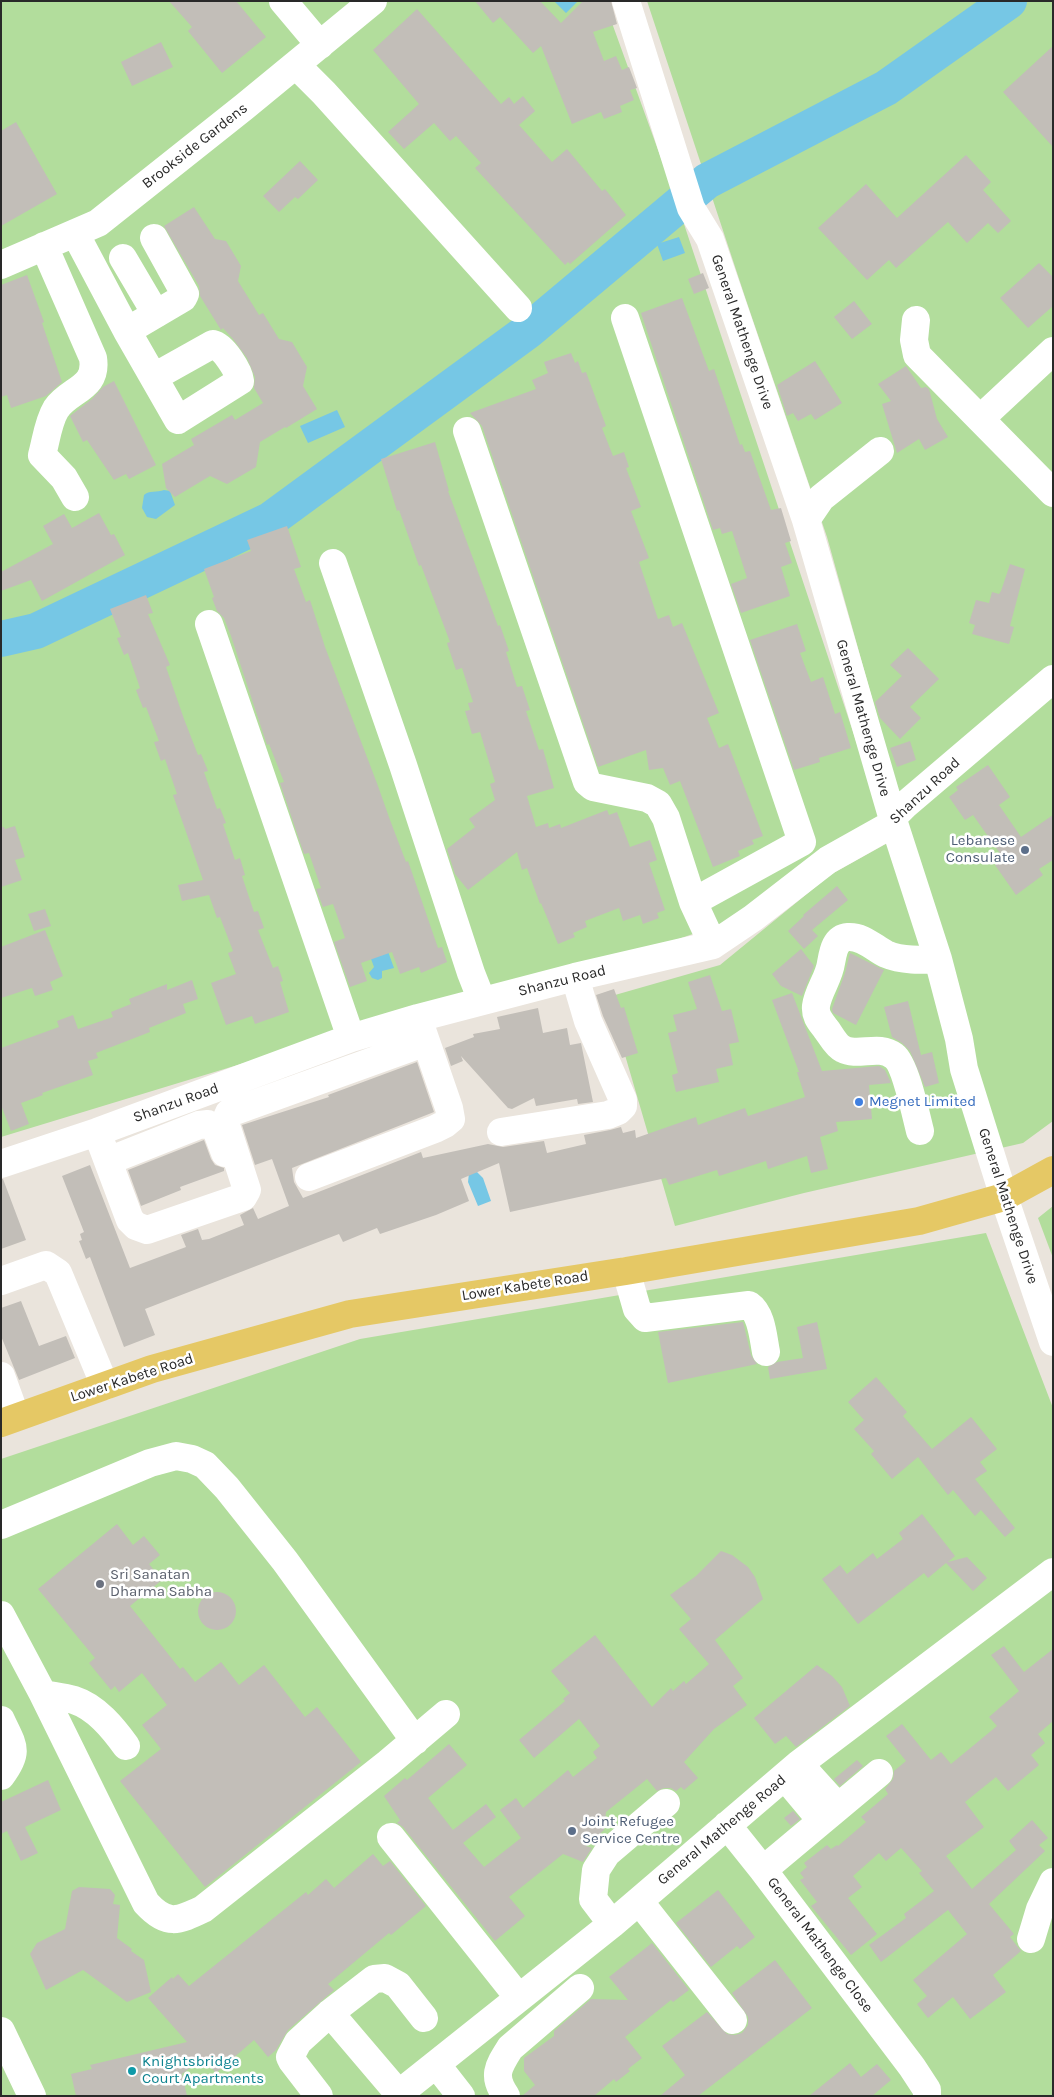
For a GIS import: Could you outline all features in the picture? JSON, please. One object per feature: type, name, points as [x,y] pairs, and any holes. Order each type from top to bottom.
[{"type":"main road","name":"Lower Kabete Road","points":[[9,1420],[152,1369],[350,1314],[626,1271],[919,1221],[1004,1197],[1053,1170]]},
{"type":"street","points":[[283,1],[320,45]]},
{"type":"street","name":"Brookside Gardens","points":[[1,265],[98,223],[373,1]]},
{"type":"street","name":"General Mathenge Drive","points":[[626,1],[691,208],[710,239],[806,520],[894,822],[938,959],[959,1039],[964,1069],[1004,1197],[1053,1342]]},
{"type":"street","points":[[296,65],[324,93],[518,308]]},
{"type":"street","points":[[75,232],[127,331],[154,377]]},
{"type":"street","points":[[127,331],[184,298],[185,294],[154,238]]},
{"type":"street","points":[[44,246],[93,358],[94,368],[91,378],[84,387],[63,400],[53,414],[42,455],[64,478],[75,497]]},
{"type":"street","points":[[123,258],[156,314]]},
{"type":"street","points":[[625,318],[802,842],[817,868]]},
{"type":"street","points":[[916,320],[914,340],[917,356],[1053,493]]},
{"type":"street","points":[[980,419],[1053,351]]},
{"type":"street","points":[[467,431],[587,782],[593,787],[647,798],[658,804],[666,818],[693,902],[714,945]]},
{"type":"street","points":[[806,520],[821,498],[880,452]]},
{"type":"street","points":[[333,564],[403,765],[482,1002]]},
{"type":"street","points":[[210,624],[351,1038]]},
{"type":"street","name":"Shanzu Road","points":[[4,1156],[97,1132],[351,1038],[422,1030],[482,1002],[575,977],[714,945],[754,918],[828,860],[894,822],[892,818],[905,805],[1053,679]]},
{"type":"street","points":[[693,902],[802,842]]},
{"type":"street","points":[[920,1130],[902,1067],[895,1056],[886,1052],[871,1050],[851,1052],[842,1048],[818,1020],[816,1004],[831,968],[833,950],[838,941],[848,937],[865,941],[887,954],[910,960],[938,959]]},
{"type":"street","points":[[501,1132],[608,1115],[618,1112],[623,1106],[623,1100],[588,1021],[575,977]]},
{"type":"street","points":[[97,1132],[130,1220],[136,1226],[147,1230],[243,1197],[247,1190],[225,1122],[229,1113],[422,1030],[451,1118],[445,1124],[435,1129],[309,1177]]},
{"type":"street","points":[[108,1161],[199,1125],[208,1124],[216,1129],[233,1174],[236,1177],[243,1178]]},
{"type":"street","points":[[1,1280],[46,1265],[58,1273],[105,1386]]},
{"type":"street","points":[[626,1271],[637,1309],[645,1318],[749,1304],[758,1315],[766,1352]]},
{"type":"street","points":[[1,1376],[9,1420]]},
{"type":"street","points":[[1,1525],[150,1463],[176,1456],[192,1459],[205,1465],[227,1488],[285,1561],[415,1741]]},
{"type":"street","name":"General Mathenge Road","points":[[408,2092],[436,2064],[612,1924],[792,1770],[1053,1572]]},
{"type":"street","points":[[1,1616],[43,1694],[146,1904],[155,1913],[169,1920],[183,1918],[203,1909],[415,1741],[446,1714]]},
{"type":"street","points":[[43,1694],[75,1700],[97,1714],[114,1729],[126,1746]]},
{"type":"street","points":[[1,1720],[14,1748],[12,1762],[1,1776]]},
{"type":"street","points":[[792,1770],[829,1813]]},
{"type":"street","points":[[763,1870],[879,1773]]},
{"type":"street","points":[[612,1924],[593,1899],[596,1870],[607,1853],[666,1803]]},
{"type":"street","name":"General Mathenge Close","points":[[727,1825],[912,2067],[927,2090],[927,2096]]},
{"type":"street","points":[[390,1837],[519,1998]]},
{"type":"street","points":[[1031,1939],[1040,1909],[1053,1882]]},
{"type":"street","points":[[639,1901],[733,2020]]},
{"type":"street","points":[[319,2096],[290,2058],[298,2042],[330,2013],[374,1979],[386,1978],[398,1985],[424,2018]]},
{"type":"street","points":[[506,2096],[498,2082],[498,2074],[502,2061],[510,2048],[580,1988]]},
{"type":"street","points":[[330,2013],[408,2092]]},
{"type":"street","points":[[489,2022],[510,2048]]},
{"type":"street","points":[[1,2032],[32,2096]]},
{"type":"street","points":[[436,2064],[461,2096]]},
{"type":"green space","points":[[1,1],[604,1],[674,194],[881,816],[725,923],[652,948],[323,1039],[1,1137]]},
{"type":"green space","points":[[647,1],[1053,1],[1053,1121],[1023,1143],[804,1193],[675,1226],[608,997],[720,965],[830,875],[909,831],[827,537]]},
{"type":"green space","points":[[1053,1206],[1053,1258],[1038,1218]]},
{"type":"green space","points":[[986,1233],[1053,1408],[1053,2096],[1,2096],[1,1459],[360,1339]]},
{"type":"water","points":[[554,1],[578,1],[566,13]]},
{"type":"water","points":[[679,237],[685,253],[663,261],[657,244]]},
{"type":"water","points":[[337,410],[345,427],[308,443],[300,426]]},
{"type":"water","points":[[164,490],[170,491],[175,505],[156,519],[147,517],[142,508],[144,495]]},
{"type":"water","points":[[382,935],[394,968],[382,971],[382,978],[378,980],[372,978],[369,973],[374,967],[364,940]]},
{"type":"water","points":[[477,1172],[483,1178],[491,1201],[478,1206],[468,1182],[469,1173]]},
{"type":"building","points":[[169,1],[236,1],[266,37],[222,73],[188,31],[192,27]]},
{"type":"building","points":[[475,1],[540,1],[561,23],[583,1],[611,1],[617,24],[593,32],[604,61],[616,56],[622,70],[629,67],[637,88],[630,90],[634,100],[620,106],[622,112],[604,119],[601,112],[572,124],[541,46],[533,53],[500,17],[493,23]]},
{"type":"building","points":[[417,9],[501,104],[509,97],[514,104],[523,96],[535,111],[519,125],[552,162],[567,149],[602,191],[605,189],[626,215],[570,264],[568,262],[565,265],[475,168],[481,163],[456,136],[450,141],[434,123],[404,149],[388,132],[419,104],[373,50]]},
{"type":"building","points":[[161,42],[173,67],[132,86],[121,62]]},
{"type":"building","points":[[1053,46],[1053,147],[1003,92]]},
{"type":"building","points":[[16,122],[57,194],[1,226],[1,131]]},
{"type":"building","points":[[966,155],[991,182],[983,190],[1011,221],[998,233],[988,223],[967,243],[948,222],[896,268],[889,260],[867,280],[818,228],[866,184],[897,218]]},
{"type":"building","points":[[300,161],[318,180],[298,199],[295,197],[279,212],[263,196]]},
{"type":"building","points":[[194,207],[215,239],[226,241],[241,266],[238,281],[259,315],[263,313],[279,339],[292,342],[307,367],[303,386],[317,409],[260,442],[256,467],[227,484],[210,476],[175,497],[166,488],[162,464],[194,445],[191,439],[232,415],[235,420],[263,403],[254,388],[255,377],[247,358],[223,328],[221,330],[200,296],[199,286],[164,226]]},
{"type":"building","points":[[1039,263],[1053,277],[1053,306],[1028,328],[1000,298]]},
{"type":"building","points":[[703,273],[709,288],[694,294],[688,279]]},
{"type":"building","points":[[27,275],[44,322],[42,323],[62,382],[46,396],[11,408],[7,395],[1,397],[1,285]]},
{"type":"building","points":[[682,298],[709,371],[714,369],[740,445],[742,444],[745,452],[750,451],[771,510],[781,508],[791,541],[785,543],[792,563],[781,567],[790,596],[741,613],[731,584],[747,578],[732,531],[722,534],[720,528],[713,530],[641,313]]},
{"type":"building","points":[[854,301],[872,324],[852,339],[834,317]]},
{"type":"building","points":[[571,353],[575,363],[578,361],[582,373],[586,372],[606,426],[602,428],[613,456],[624,452],[629,467],[626,468],[641,507],[631,511],[649,558],[639,562],[658,619],[669,615],[673,627],[682,623],[719,713],[707,718],[719,748],[728,744],[763,836],[752,840],[754,844],[738,851],[740,856],[713,867],[680,781],[670,785],[663,768],[649,770],[646,750],[598,767],[482,426],[470,413],[536,389],[532,380],[548,373],[544,362]]},
{"type":"building","points":[[815,361],[842,403],[815,420],[811,414],[798,421],[793,413],[787,416],[777,385]]},
{"type":"building","points":[[906,366],[921,388],[926,387],[929,389],[937,419],[948,437],[925,450],[919,439],[897,453],[882,404],[891,401],[878,384]]},
{"type":"building","points":[[114,381],[156,465],[129,479],[126,474],[114,480],[87,440],[83,442],[70,416],[92,399],[103,387]]},
{"type":"building","points":[[435,442],[448,491],[498,626],[500,625],[509,651],[506,652],[517,687],[522,686],[530,710],[526,711],[539,750],[543,749],[554,788],[527,796],[536,827],[548,823],[549,828],[560,824],[561,828],[607,810],[609,815],[617,812],[630,847],[650,840],[657,860],[649,863],[665,910],[657,913],[659,918],[643,924],[640,915],[623,921],[619,908],[585,921],[587,927],[573,933],[575,937],[558,944],[540,904],[527,868],[522,870],[517,852],[468,890],[455,874],[447,849],[475,827],[469,819],[495,800],[490,784],[495,782],[480,732],[472,734],[465,711],[470,710],[468,703],[473,702],[462,668],[456,670],[447,643],[450,642],[421,565],[419,566],[399,510],[397,511],[381,459]]},
{"type":"building","points":[[99,513],[111,535],[114,534],[125,555],[42,601],[31,580],[1,591],[1,572],[53,544],[43,526],[64,514],[72,528]]},
{"type":"building","points":[[287,526],[301,567],[294,569],[306,602],[310,600],[325,647],[406,862],[408,861],[438,948],[442,947],[447,962],[421,973],[419,967],[400,974],[392,952],[361,963],[367,981],[350,987],[334,942],[345,938],[333,904],[323,907],[316,889],[321,888],[309,853],[304,854],[280,783],[284,782],[269,744],[267,745],[224,618],[217,611],[212,598],[214,597],[204,569],[251,551],[247,540]]},
{"type":"building","points":[[1010,564],[1025,569],[1010,626],[1014,627],[1009,644],[972,634],[975,625],[969,623],[976,600],[989,603],[992,592],[999,594]]},
{"type":"building","points":[[146,595],[153,613],[148,614],[170,665],[166,667],[184,719],[198,755],[201,754],[208,771],[204,772],[217,809],[220,808],[226,823],[223,824],[235,860],[240,858],[245,875],[242,876],[254,912],[258,911],[264,928],[258,930],[273,968],[278,966],[283,981],[280,982],[289,1012],[255,1024],[252,1016],[226,1025],[211,983],[236,974],[228,953],[233,951],[220,917],[217,918],[209,895],[182,901],[178,885],[203,880],[173,795],[177,794],[165,759],[161,761],[154,742],[159,741],[146,707],[143,708],[136,690],[140,688],[128,653],[124,655],[117,638],[121,637],[110,609]]},
{"type":"building","points":[[797,624],[806,651],[800,653],[811,682],[823,677],[835,714],[840,712],[851,748],[819,758],[820,762],[794,770],[750,640]]},
{"type":"building","points":[[908,648],[939,679],[910,707],[921,718],[900,739],[880,718],[875,702],[902,676],[890,665]]},
{"type":"building","points":[[910,741],[916,760],[897,767],[890,748]]},
{"type":"building","name":"Lebanese Consulate","points":[[988,765],[1010,797],[999,805],[1021,837],[1053,815],[1053,860],[1039,869],[1043,875],[1016,895],[995,865],[1004,859],[973,815],[965,820],[949,797],[958,790],[956,787]]},
{"type":"building","points":[[15,826],[25,857],[15,860],[22,880],[1,887],[1,827],[5,829]]},
{"type":"building","points":[[837,886],[848,900],[812,930],[818,936],[804,949],[788,931],[803,915]]},
{"type":"building","points":[[45,909],[51,926],[34,931],[28,914]]},
{"type":"building","points":[[45,930],[63,976],[50,982],[53,990],[35,996],[32,988],[1,998],[1,947]]},
{"type":"building","points":[[801,949],[814,966],[802,996],[781,986],[772,974]]},
{"type":"building","points":[[850,953],[884,970],[856,1025],[833,1013],[832,1009]]},
{"type":"building","points":[[710,975],[722,1011],[731,1009],[739,1042],[729,1044],[733,1065],[716,1069],[719,1082],[676,1092],[672,1075],[678,1073],[668,1033],[677,1031],[673,1015],[697,1009],[688,982]]},
{"type":"building","points":[[192,980],[198,999],[183,1004],[186,1013],[149,1028],[150,1032],[96,1053],[98,1058],[88,1061],[93,1075],[42,1093],[43,1095],[21,1103],[29,1124],[11,1131],[1,1105],[1,1048],[59,1027],[57,1021],[73,1015],[78,1029],[113,1017],[111,1012],[131,1004],[129,999],[167,984],[167,990]]},
{"type":"building","points":[[614,989],[621,1008],[624,1007],[638,1053],[622,1058],[603,1016],[596,995]]},
{"type":"building","points":[[792,993],[822,1071],[879,1066],[885,1070],[891,1083],[869,1085],[872,1119],[836,1122],[838,1131],[820,1137],[828,1169],[811,1173],[807,1156],[768,1169],[766,1161],[719,1176],[717,1170],[669,1185],[666,1178],[510,1212],[499,1163],[461,1179],[469,1201],[436,1215],[380,1234],[377,1228],[343,1242],[339,1234],[145,1309],[155,1335],[124,1347],[90,1257],[86,1259],[79,1241],[82,1240],[80,1234],[84,1232],[62,1176],[90,1165],[130,1268],[186,1247],[181,1235],[198,1229],[202,1240],[209,1239],[244,1225],[240,1215],[253,1208],[258,1219],[289,1206],[272,1159],[255,1165],[242,1125],[329,1097],[328,1095],[417,1062],[434,1112],[292,1168],[294,1182],[303,1198],[421,1152],[423,1158],[488,1144],[503,1147],[544,1141],[547,1153],[586,1144],[584,1135],[621,1127],[623,1133],[635,1130],[636,1138],[696,1117],[698,1125],[745,1108],[748,1116],[805,1097],[797,1072],[799,1072],[772,1000]]},
{"type":"building","points":[[908,1001],[921,1055],[932,1052],[939,1083],[925,1087],[910,1051],[892,1037],[884,1007]]},
{"type":"building","points":[[538,1008],[543,1033],[567,1028],[570,1045],[581,1043],[593,1102],[578,1104],[577,1099],[536,1106],[534,1098],[512,1109],[508,1108],[461,1056],[463,1061],[451,1066],[445,1048],[474,1037],[473,1034],[500,1029],[497,1017]]},
{"type":"building","points":[[204,1140],[211,1159],[215,1165],[224,1168],[224,1171],[180,1187],[181,1190],[141,1206],[128,1170]]},
{"type":"building","points":[[1,1179],[3,1179],[26,1240],[1,1249]]},
{"type":"building","points":[[21,1301],[39,1346],[66,1336],[75,1358],[19,1380],[1,1336],[1,1308]]},
{"type":"building","points":[[743,1322],[751,1355],[757,1364],[668,1383],[658,1332]]},
{"type":"building","points":[[817,1322],[827,1369],[770,1379],[768,1367],[777,1362],[803,1358],[797,1327]]},
{"type":"building","points":[[876,1377],[907,1412],[903,1416],[932,1449],[971,1417],[997,1449],[980,1462],[987,1471],[975,1479],[1015,1528],[1005,1537],[981,1510],[975,1516],[953,1490],[948,1495],[918,1457],[892,1479],[871,1454],[874,1451],[854,1429],[864,1420],[848,1402]]},
{"type":"building","points":[[922,1514],[955,1556],[948,1562],[967,1557],[987,1578],[973,1591],[946,1563],[928,1578],[924,1573],[858,1624],[822,1579],[840,1565],[847,1574],[873,1553],[877,1559],[903,1539],[899,1533]]},
{"type":"building","points":[[117,1524],[133,1545],[144,1536],[160,1555],[149,1564],[162,1580],[130,1606],[180,1669],[183,1667],[195,1682],[221,1662],[239,1685],[264,1665],[305,1717],[317,1707],[361,1762],[205,1887],[120,1781],[161,1749],[142,1725],[167,1705],[142,1673],[119,1692],[115,1686],[111,1690],[89,1663],[95,1658],[38,1589]]},
{"type":"building","points":[[721,1551],[732,1555],[748,1567],[755,1577],[763,1599],[715,1640],[743,1678],[733,1686],[747,1705],[714,1729],[684,1762],[698,1778],[684,1790],[681,1787],[676,1791],[671,1788],[664,1788],[657,1791],[647,1779],[606,1812],[604,1830],[586,1846],[592,1848],[583,1862],[563,1854],[509,1897],[525,1916],[495,1941],[403,1827],[397,1823],[400,1820],[384,1796],[405,1778],[407,1780],[449,1744],[467,1765],[428,1798],[453,1830],[486,1804],[496,1817],[463,1843],[484,1867],[521,1838],[500,1810],[516,1798],[523,1808],[568,1770],[573,1777],[597,1758],[593,1752],[600,1746],[579,1719],[534,1758],[519,1740],[565,1701],[563,1699],[570,1693],[551,1671],[595,1635],[652,1707],[671,1688],[673,1691],[684,1681],[686,1684],[709,1664],[679,1629],[691,1619],[670,1595],[696,1576]]},
{"type":"building","points":[[217,1592],[230,1598],[236,1611],[230,1624],[217,1630],[204,1624],[198,1611],[204,1598]]},
{"type":"building","points":[[1004,1646],[1024,1672],[1053,1649],[1053,1721],[1038,1734],[1045,1743],[1031,1755],[1039,1765],[1008,1791],[996,1777],[965,1802],[984,1827],[946,1856],[972,1889],[1016,1850],[1009,1841],[1032,1820],[1048,1838],[1039,1845],[1045,1851],[989,1904],[1014,1934],[1010,1937],[1021,1951],[993,1975],[1006,1992],[970,2019],[953,1997],[928,2018],[917,2004],[927,1996],[913,1980],[967,1934],[948,1910],[881,1962],[869,1945],[906,1918],[904,1914],[934,1891],[919,1873],[922,1871],[901,1848],[886,1861],[879,1853],[853,1876],[862,1887],[848,1898],[877,1934],[851,1955],[811,1906],[817,1902],[800,1880],[804,1878],[800,1873],[807,1867],[804,1863],[827,1845],[831,1849],[838,1846],[866,1822],[861,1817],[888,1794],[885,1789],[893,1779],[894,1771],[906,1761],[886,1736],[902,1724],[931,1760],[941,1752],[951,1764],[997,1726],[989,1717],[1019,1691],[991,1655]]},
{"type":"building","points":[[817,1665],[832,1676],[842,1687],[850,1706],[796,1747],[786,1736],[775,1744],[754,1718]]},
{"type":"building","points":[[857,1760],[863,1766],[840,1786],[834,1779]]},
{"type":"building","points":[[48,1780],[61,1810],[25,1827],[38,1853],[21,1861],[7,1831],[1,1834],[1,1802]]},
{"type":"building","points":[[793,1811],[800,1819],[791,1826],[784,1818]]},
{"type":"building","points":[[373,1854],[383,1866],[390,1861],[426,1906],[391,1935],[389,1933],[328,1984],[334,1990],[288,2030],[276,2050],[268,2057],[254,2040],[216,2073],[203,2058],[182,2074],[187,2096],[76,2096],[71,2074],[92,2069],[90,2065],[187,2042],[148,1998],[172,1977],[173,1979],[178,1974],[189,1986],[306,1892],[308,1895],[326,1879],[334,1888]]},
{"type":"building","points":[[79,1887],[110,1889],[115,1895],[113,1904],[120,1905],[117,1938],[144,1960],[151,1992],[127,2002],[83,1970],[46,1990],[30,1954],[37,1943],[65,1929],[72,1891]]},
{"type":"building","points":[[718,1890],[755,1937],[740,1949],[737,1946],[711,1967],[676,1923]]},
{"type":"building","points":[[652,1943],[689,1990],[673,2002],[671,2000],[625,2037],[642,2058],[628,2069],[630,2071],[616,2082],[614,2079],[594,2096],[522,2096],[535,2085],[524,2071],[524,2058],[554,2036],[554,2031],[591,1999],[628,2000],[609,1977]]},
{"type":"building","points":[[775,1960],[812,2008],[698,2096],[660,2096],[685,2075],[662,2046],[707,2012],[727,2034],[735,2035],[742,2033],[748,2025],[748,2017],[732,1993]]},
{"type":"building","points":[[850,2063],[861,2077],[877,2064],[891,2080],[872,2096],[809,2096]]},
{"type":"waterway","points":[[1,639],[36,631],[270,520],[528,331],[707,181],[886,88],[1009,1]]},
{"type":"place","name":"Lebanese Consulate","points":[[1025,850]]},
{"type":"place","name":"Megnet Limited","points":[[859,1102]]},
{"type":"place","name":"Sri Sanatan Dharma Sabha","points":[[100,1584]]},
{"type":"place","name":"Joint Refugee Service Centre","points":[[572,1831]]},
{"type":"place","name":"Knightsbridge Court Apartments","points":[[132,2071]]}]
